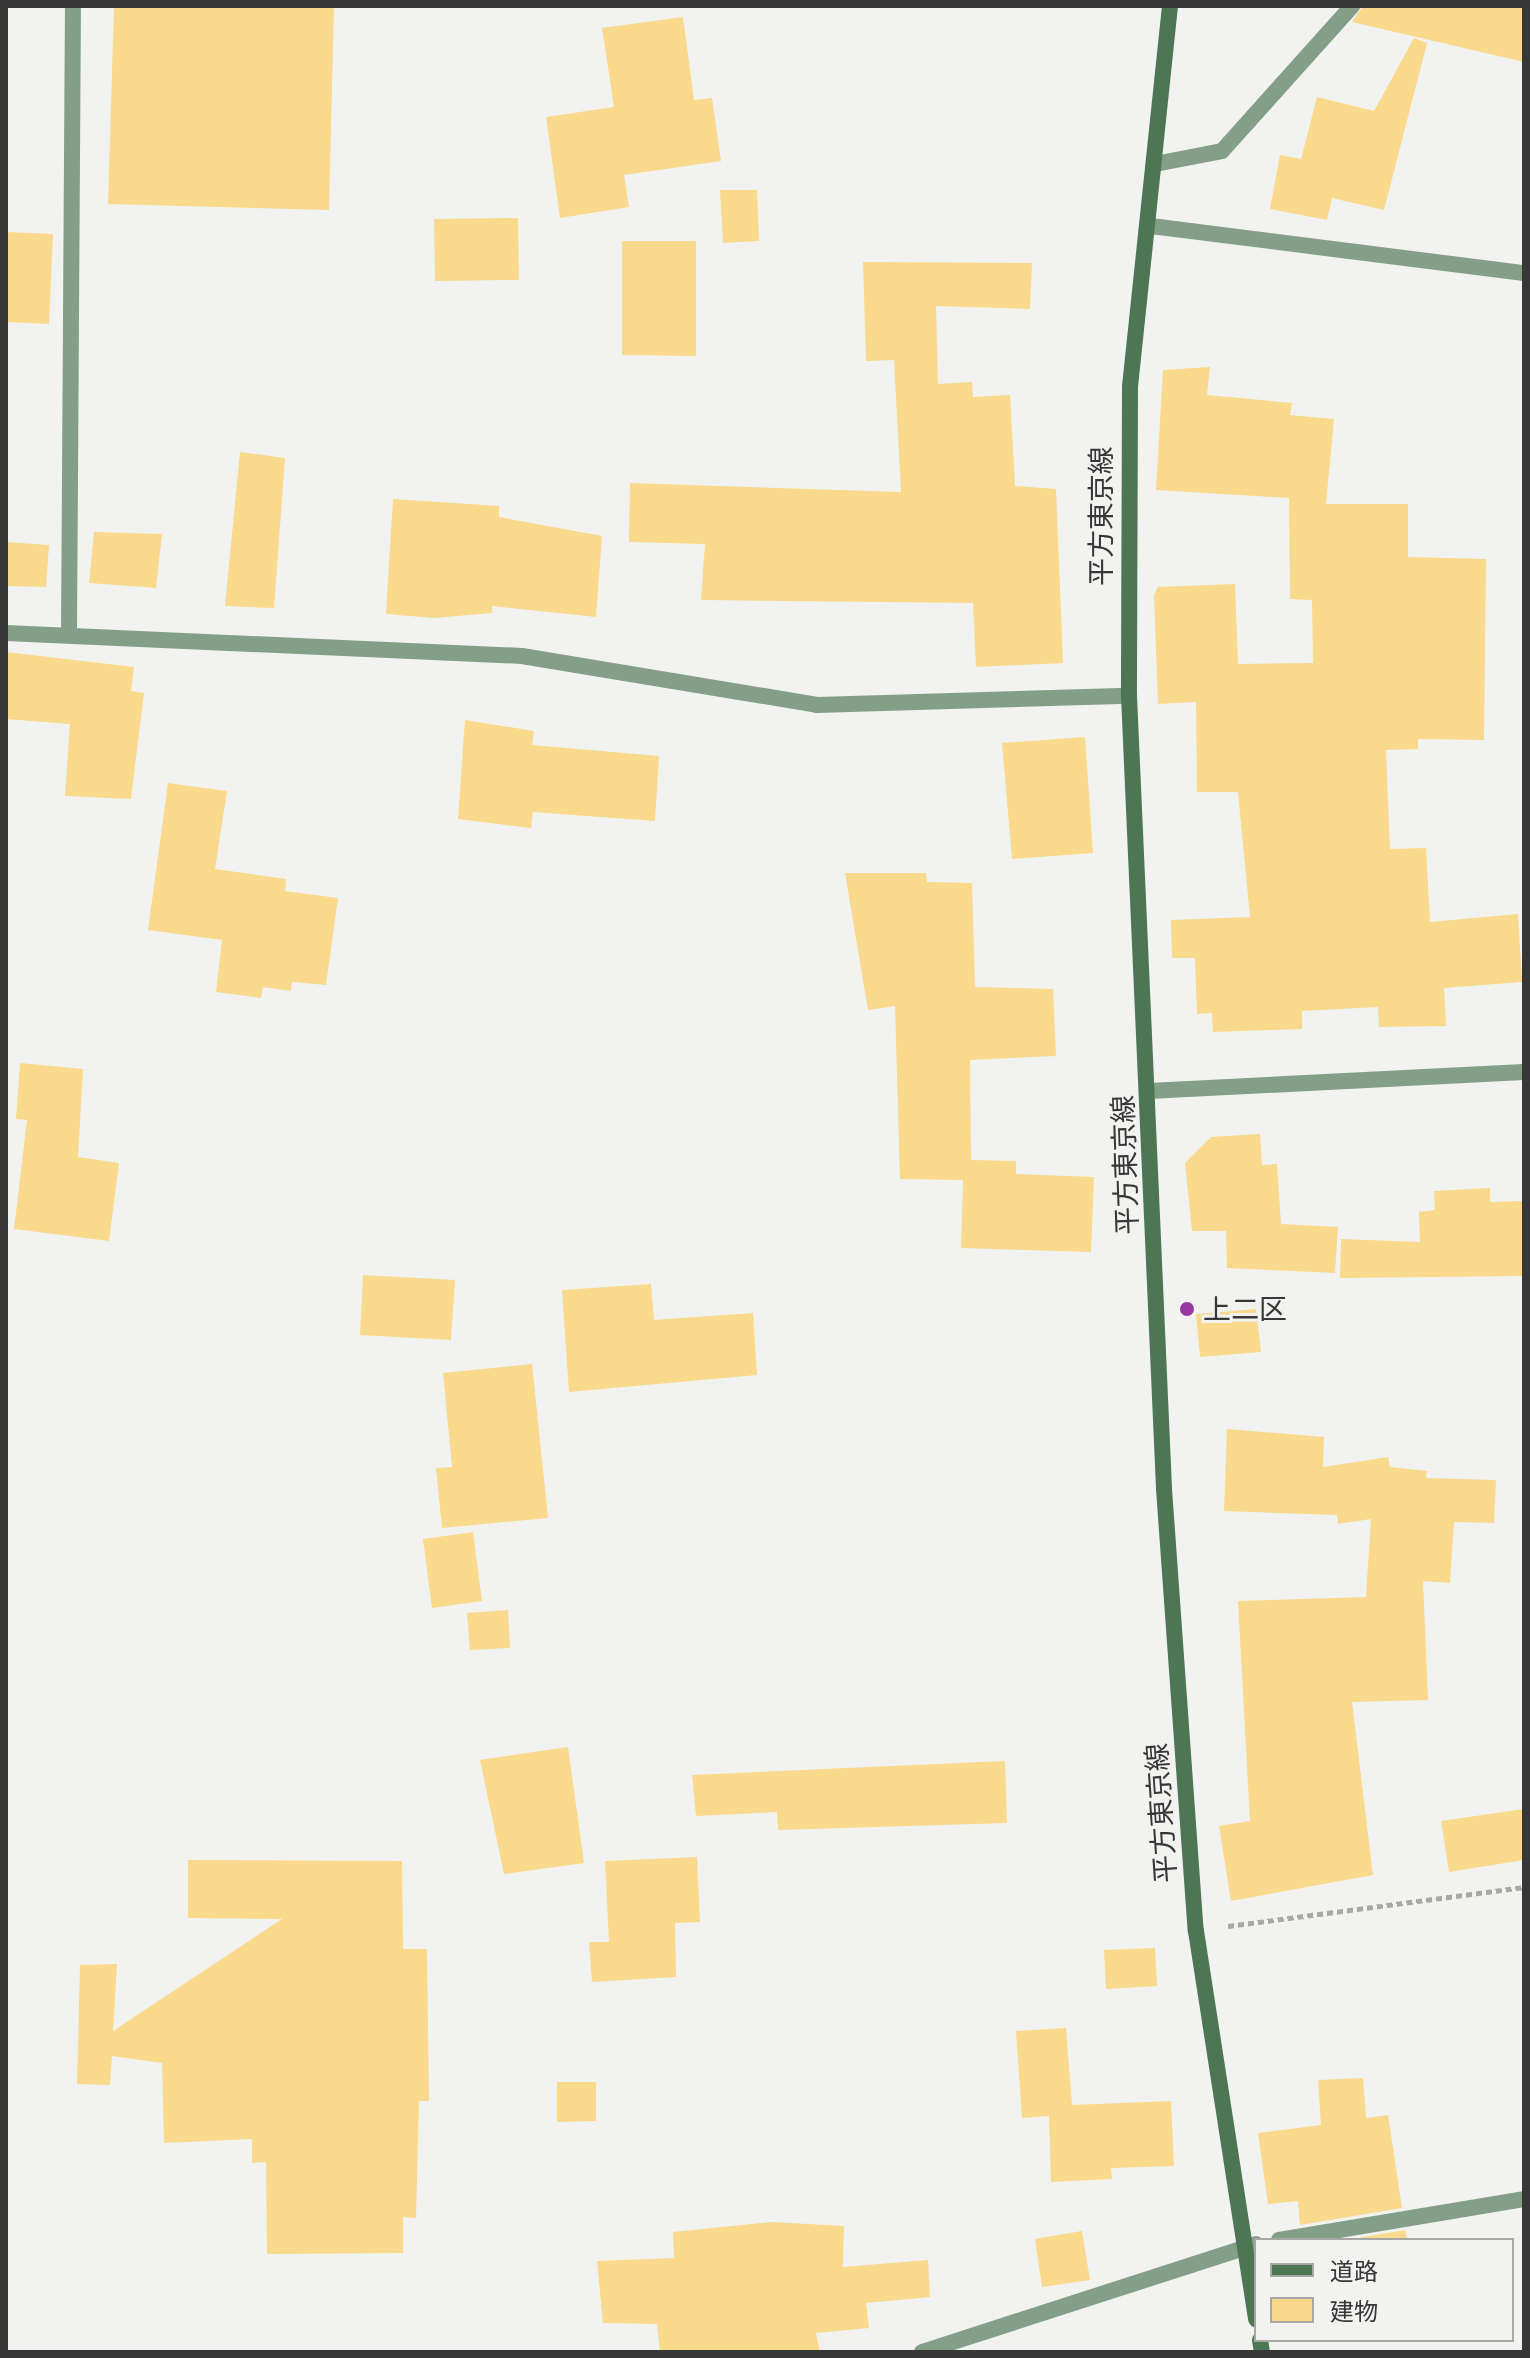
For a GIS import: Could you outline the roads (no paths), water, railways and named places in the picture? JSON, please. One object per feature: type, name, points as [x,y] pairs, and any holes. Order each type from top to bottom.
[{"type":"main road","name":"平方東京線","points":[[1170,6],[1124,491],[1129,696],[1149,1091],[1164,1489],[1196,1931],[1250,2245],[1254,2294]]},
{"type":"street","points":[[69,635],[73,6]]},
{"type":"street","points":[[1155,164],[1222,151],[1352,6]]},
{"type":"street","points":[[1151,226],[1524,273]]},
{"type":"street","points":[[6,633],[522,656],[817,705],[1129,696]]},
{"type":"street","points":[[1149,1091],[1524,1072]]},
{"type":"street","points":[[1291,2238],[1524,2199]]},
{"type":"street","points":[[922,2352],[1250,2245]]},
{"type":"place","name":"上二区","points":[[1187,1309]]}]
